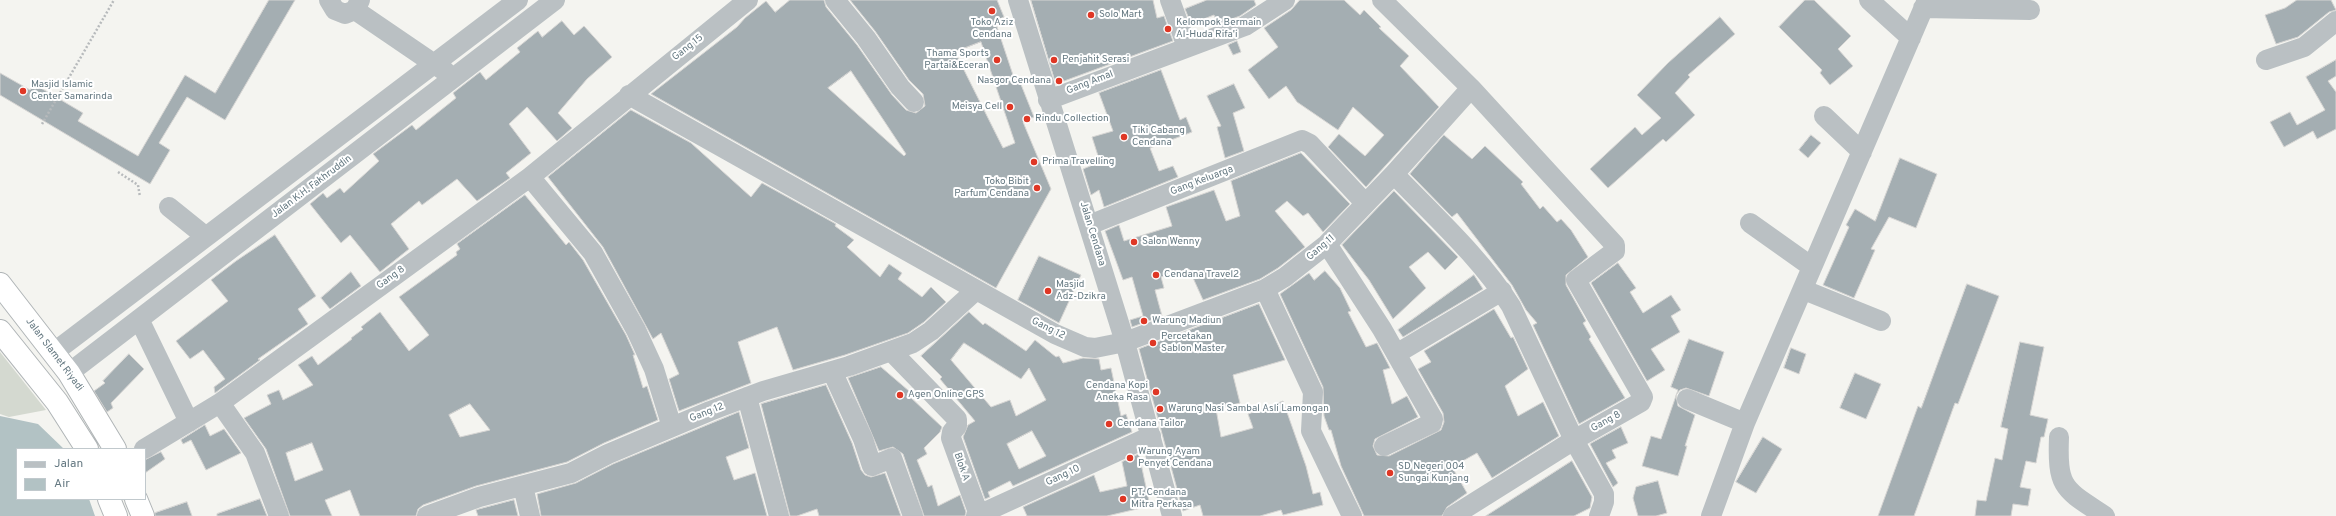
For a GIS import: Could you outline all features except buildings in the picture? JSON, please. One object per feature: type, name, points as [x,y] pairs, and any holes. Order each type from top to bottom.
[{"type":"highway","name":"Jalan Slamet Riyadi","points":[[0,284],[69,373],[114,448]]},
{"type":"highway","points":[[0,331],[57,402],[86,448]]},
{"type":"highway","points":[[109,500],[116,516]]},
{"type":"highway","points":[[136,500],[143,516]]},
{"type":"street","points":[[329,0],[332,7],[338,12],[348,14],[358,5],[436,63],[454,79]]},
{"type":"street","points":[[54,353],[205,236],[518,0]]},
{"type":"street","name":"Jalan K.H. Fakhruddin","points":[[69,373],[555,0]]},
{"type":"street","name":"Gang 15","points":[[628,95],[748,0]]},
{"type":"street","points":[[835,0],[866,38],[900,87],[914,102]]},
{"type":"street","name":"Jalan Cendana","points":[[1018,0],[1048,100],[1125,342],[1172,516]]},
{"type":"street","name":"Gang Amal","points":[[1048,100],[1245,26],[1285,0]]},
{"type":"street","points":[[1381,0],[1471,88]]},
{"type":"street","points":[[1869,0],[1911,38]]},
{"type":"street","points":[[1173,1],[1187,47]]},
{"type":"street","points":[[1711,516],[1745,423],[1804,290],[1812,267],[1925,4],[2030,10]]},
{"type":"street","points":[[2266,60],[2304,47],[2336,21]]},
{"type":"street","name":"Gang 8","points":[[1453,516],[1574,440],[1641,402],[1643,397],[1577,281],[1577,277],[1615,251],[1615,245],[1471,88]]},
{"type":"street","name":"Gang 11","points":[[1125,342],[1265,289],[1285,277],[1327,244],[1394,174],[1471,88]]},
{"type":"street","name":"Gang 8","points":[[146,448],[220,403],[530,177],[628,95]]},
{"type":"street","name":"Gang 12","points":[[628,95],[975,290],[1085,348],[1095,348],[1125,342]]},
{"type":"street","points":[[1824,116],[1862,152]]},
{"type":"street","name":"Gang Keluarga","points":[[1089,225],[1302,140],[1308,141],[1365,203]]},
{"type":"street","points":[[1394,174],[1459,241],[1502,290],[1512,306],[1574,440],[1604,494],[1604,502],[1599,516]]},
{"type":"street","points":[[530,177],[594,253],[636,330],[654,369],[672,427]]},
{"type":"street","points":[[169,207],[205,236]]},
{"type":"street","points":[[1750,223],[1812,267]]},
{"type":"street","points":[[1327,244],[1396,354],[1434,421],[1384,446]]},
{"type":"street","points":[[1265,289],[1312,392],[1311,431],[1352,516]]},
{"type":"street","name":"Gang 12","points":[[427,516],[454,511],[479,497],[571,473],[608,454],[747,397],[892,352],[912,343],[931,331],[975,290]]},
{"type":"street","points":[[1396,354],[1502,290]]},
{"type":"street","points":[[1804,290],[1881,321]]},
{"type":"street","points":[[139,319],[189,422]]},
{"type":"street","name":"Blok A","points":[[892,352],[957,419],[957,426],[952,432],[951,438],[982,515]]},
{"type":"street","points":[[832,371],[864,439],[872,466],[892,458],[913,516]]},
{"type":"street","points":[[747,397],[779,516]]},
{"type":"street","points":[[1687,399],[1745,423]]},
{"type":"street","points":[[220,403],[255,453],[279,516]]},
{"type":"street","name":"Gang 10","points":[[982,515],[1151,436]]},
{"type":"street","points":[[2059,437],[2058,465],[2069,492],[2105,516]]},
{"type":"street","points":[[523,486],[530,516]]},
{"type":"path","points":[[42,124],[114,0]]},
{"type":"path","points":[[118,172],[138,185],[140,196]]},
{"type":"shaded area","points":[[0,352],[46,410],[9,417],[0,414]]},
{"type":"water","points":[[0,416],[38,424],[63,448],[16,448],[16,500],[89,500],[95,516],[0,516]]},
{"type":"place","name":"Toko Aziz Cendana","points":[[992,11]]},
{"type":"place","name":"Solo Mart","points":[[1091,15]]},
{"type":"place","name":"Kelompok Bermain Al-Huda Rifa'i","points":[[1168,29]]},
{"type":"place","name":"Thama Sports Partai&Eceran","points":[[997,60]]},
{"type":"place","name":"Penjahit Serasi","points":[[1054,60]]},
{"type":"place","name":"Nasgor Cendana","points":[[1059,81]]},
{"type":"place","name":"Masjid Islamic Center Samarinda","points":[[23,91]]},
{"type":"place","name":"Meisya Cell","points":[[1010,107]]},
{"type":"place","name":"Rindu Collection","points":[[1027,119]]},
{"type":"place","name":"Tiki Cabang Cendana","points":[[1124,137]]},
{"type":"place","name":"Prima Travelling","points":[[1034,162]]},
{"type":"place","name":"Toko Bibit Parfum Cendana","points":[[1037,188]]},
{"type":"place","name":"Salon Wenny","points":[[1134,242]]},
{"type":"place","name":"Cendana Travel2","points":[[1156,275]]},
{"type":"place","name":"Masjid Adz-Dzikra","points":[[1048,291]]},
{"type":"place","name":"Warung Madiun","points":[[1144,321]]},
{"type":"place","name":"Percetakan Sablon Master","points":[[1153,343]]},
{"type":"place","name":"Cendana Kopi Aneka Rasa","points":[[1156,392]]},
{"type":"place","name":"Agen Online GPS","points":[[900,395]]},
{"type":"place","name":"Warung Nasi Sambal Asli Lamongan","points":[[1160,409]]},
{"type":"place","name":"Cendana Tailor","points":[[1109,424]]},
{"type":"place","name":"Warung Ayam Penyet Cendana","points":[[1130,458]]},
{"type":"place","name":"SD Negeri 004 Sungai Kunjang","points":[[1390,473]]},
{"type":"place","name":"PT. Cendana Mitra Perkasa","points":[[1123,499]]}]
